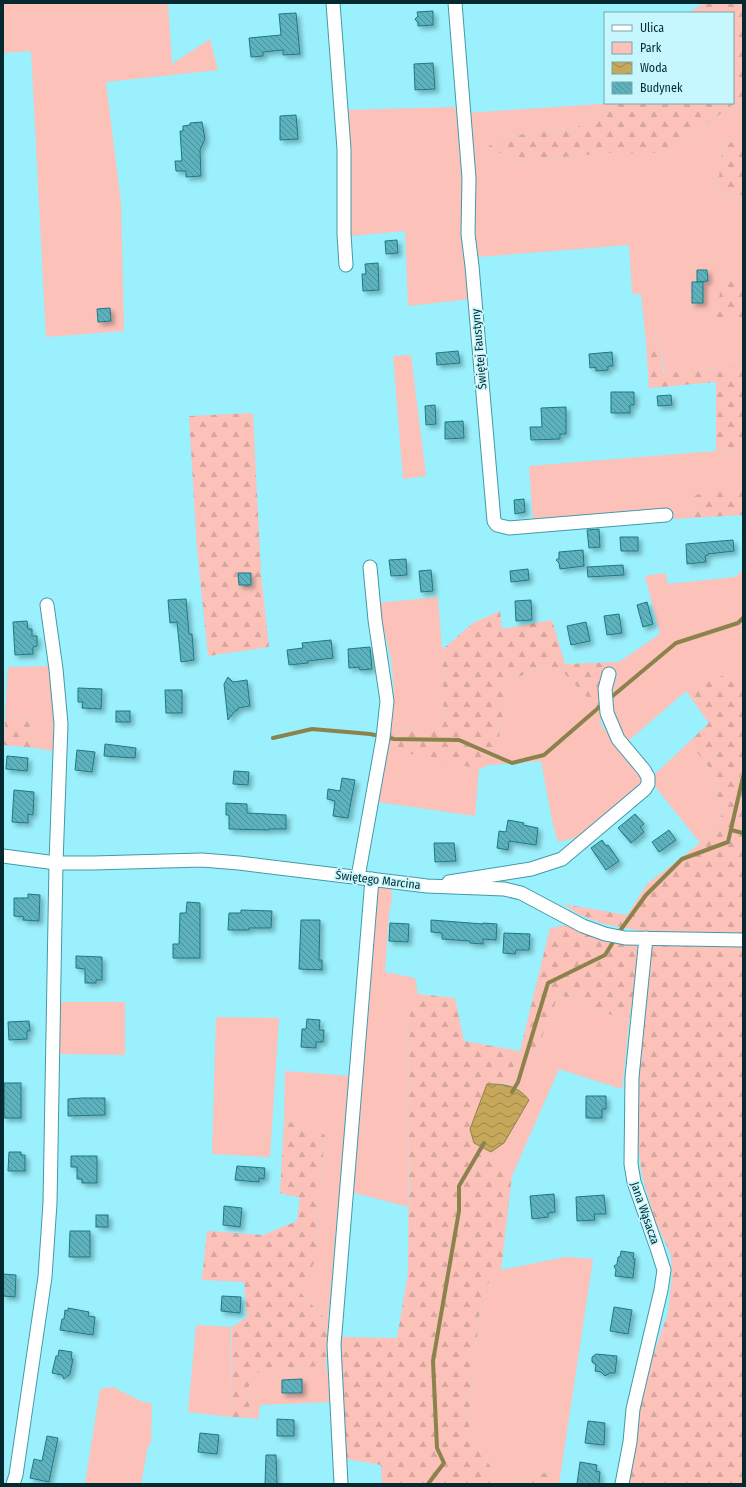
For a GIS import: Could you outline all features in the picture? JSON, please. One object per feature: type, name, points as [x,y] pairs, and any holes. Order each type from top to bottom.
[{"type":"street","points":[[333,3],[344,149],[344,234],[346,265]]},
{"type":"street","name":"Świętej Faustyny","points":[[455,3],[469,178],[468,234],[472,266],[492,516],[494,521],[497,525],[509,528],[666,515]]},
{"type":"street","points":[[358,877],[383,738],[387,701],[375,620],[370,567]]},
{"type":"street","points":[[13,1484],[16,1475],[45,1277],[50,1203],[56,863],[61,724],[56,669],[47,605]]},
{"type":"street","points":[[427,886],[504,872],[531,869],[562,859],[645,789],[648,784],[648,777],[618,738],[607,713],[605,689],[609,674]]},
{"type":"street","name":"Świętego Marcina","points":[[3,856],[56,863],[202,860],[239,863],[427,886],[504,890],[521,893],[583,926],[605,934],[625,938],[743,940]]},
{"type":"street","points":[[341,1484],[334,1345],[372,879]]},
{"type":"street","name":"Jana Wąsacza","points":[[622,1484],[630,1442],[633,1409],[661,1290],[664,1270],[634,1182],[631,1164],[632,1077],[646,938]]},
{"type":"green space","points":[[3,3],[168,3],[172,64],[210,39],[218,70],[106,82],[121,202],[124,331],[46,337],[31,51],[3,53]]},
{"type":"green space","points":[[705,3],[743,3],[743,97],[734,104],[734,12],[689,12]]},
{"type":"green space","points":[[743,97],[743,139],[723,145],[717,192],[742,195],[743,277],[723,280],[714,319],[743,319],[743,364],[723,369],[664,373],[660,338],[646,341],[641,295],[632,293],[629,245],[477,257],[467,113],[613,104],[576,128],[500,137],[487,148],[520,161],[607,153],[657,153],[677,146]]},
{"type":"green space","points":[[613,104],[734,104],[677,146],[657,153],[607,153],[520,161],[487,148],[500,137],[576,128]]},
{"type":"green space","points":[[454,107],[458,113],[471,299],[408,306],[405,231],[350,236],[346,110]]},
{"type":"green space","points":[[743,139],[743,214],[742,195],[717,192],[723,145]]},
{"type":"green space","points":[[743,277],[743,319],[714,319],[723,280]]},
{"type":"green space","points":[[660,338],[663,373],[723,369],[743,364],[743,452],[716,451],[716,382],[649,388],[646,341]]},
{"type":"green space","points":[[411,355],[426,476],[403,479],[393,356]]},
{"type":"green space","points":[[253,413],[261,574],[269,647],[208,656],[197,549],[189,416]]},
{"type":"green space","points":[[716,451],[743,452],[743,490],[694,496],[690,518],[674,519],[660,509],[533,522],[529,466]]},
{"type":"green space","points":[[713,488],[743,490],[743,515],[690,518],[694,496]]},
{"type":"green space","points":[[743,570],[743,678],[737,682],[686,691],[628,741],[615,723],[614,707],[619,662],[660,634],[645,576],[665,573],[668,584],[735,577]]},
{"type":"green space","points":[[438,597],[442,650],[444,725],[425,728],[387,729],[390,706],[394,692],[391,659],[377,603]]},
{"type":"green space","points":[[500,611],[502,629],[552,620],[565,664],[619,662],[614,707],[600,714],[591,701],[559,668],[539,666],[508,683],[498,743],[479,769],[385,748],[387,729],[425,728],[444,725],[442,650],[473,623]]},
{"type":"green space","points":[[53,666],[55,751],[34,748],[29,720],[5,718],[8,667]]},
{"type":"green space","points":[[539,666],[559,668],[591,701],[600,714],[601,725],[641,773],[642,782],[579,837],[558,842],[553,825],[541,761],[489,765],[479,769],[475,816],[378,802],[385,748],[498,743],[508,683]]},
{"type":"green space","points":[[724,675],[737,682],[743,678],[743,1484],[626,1484],[646,1376],[668,1313],[672,1277],[671,1255],[654,1218],[642,1175],[637,1138],[639,1076],[653,933],[604,924],[580,915],[563,904],[627,915],[647,884],[700,843],[722,815],[711,770],[689,742],[709,723],[686,691]]},
{"type":"green space","points":[[5,718],[29,720],[34,748],[4,745]]},
{"type":"green space","points":[[689,742],[711,770],[722,815],[700,843],[654,785],[655,774]]},
{"type":"green space","points":[[374,886],[391,888],[392,899],[389,913],[385,972],[415,978],[418,994],[410,1002],[408,1207],[351,1192]]},
{"type":"green space","points":[[569,925],[637,944],[637,968],[629,1022],[559,994],[534,1057],[520,1051],[550,928]]},
{"type":"green space","points":[[418,994],[455,998],[464,1041],[520,1051],[506,1084],[487,1084],[474,1143],[491,1152],[512,1176],[501,1270],[482,1290],[468,1421],[473,1440],[498,1478],[492,1484],[382,1484],[381,1465],[347,1459],[342,1401],[341,1337],[397,1338],[408,1273],[410,1002]]},
{"type":"green space","points":[[559,994],[629,1022],[622,1089],[559,1069],[512,1176],[491,1152],[504,1143],[523,1093],[506,1084],[520,1051],[534,1057]]},
{"type":"green space","points":[[57,1002],[125,1002],[125,1055],[55,1054]]},
{"type":"green space","points":[[216,1017],[279,1018],[270,1157],[212,1154]]},
{"type":"green space","points":[[285,1071],[352,1076],[337,1216],[328,1322],[298,1290],[319,1255],[320,1188],[325,1136],[315,1130],[284,1120]]},
{"type":"green space","points":[[284,1120],[315,1130],[325,1135],[320,1188],[319,1255],[298,1290],[328,1322],[326,1365],[256,1373],[248,1388],[250,1418],[232,1417],[232,1327],[247,1317],[244,1282],[202,1280],[207,1231],[263,1235],[297,1221],[300,1198],[280,1193]]},
{"type":"green space","points":[[566,1257],[593,1259],[559,1484],[548,1484],[547,1472],[512,1484],[492,1484],[498,1478],[473,1440],[468,1422],[482,1290],[501,1270]]},
{"type":"green space","points":[[196,1325],[231,1327],[232,1417],[188,1412]]},
{"type":"green space","points":[[326,1365],[333,1402],[260,1405],[258,1419],[250,1418],[248,1387],[256,1373]]},
{"type":"green space","points":[[113,1387],[141,1401],[152,1404],[151,1443],[148,1446],[141,1484],[85,1484],[100,1389]]},
{"type":"green space","points":[[547,1472],[548,1484],[512,1484]]},
{"type":"water","points":[[487,1084],[510,1086],[520,1091],[529,1100],[504,1143],[491,1152],[474,1143],[470,1129]]},
{"type":"building","points":[[433,11],[433,25],[418,26],[415,19],[418,16],[417,12]]},
{"type":"building","points":[[296,13],[300,54],[283,55],[283,50],[263,52],[263,56],[251,57],[249,38],[281,35],[279,14]]},
{"type":"building","points":[[433,63],[435,89],[415,90],[414,64]]},
{"type":"building","points":[[296,115],[298,139],[280,140],[280,116]]},
{"type":"building","points":[[202,122],[205,139],[200,150],[201,176],[186,177],[186,171],[176,171],[175,161],[182,161],[180,131],[183,131],[183,126],[190,125],[190,123]]},
{"type":"building","points":[[397,240],[398,253],[386,254],[385,241]]},
{"type":"building","points":[[378,263],[379,290],[363,291],[362,274],[366,274],[365,264]]},
{"type":"building","points":[[697,270],[707,270],[708,281],[697,282]]},
{"type":"building","points":[[692,282],[703,282],[703,303],[692,303]]},
{"type":"building","points":[[110,308],[111,321],[98,322],[97,309]]},
{"type":"building","points":[[458,351],[460,363],[437,365],[436,353]]},
{"type":"building","points":[[612,352],[613,366],[608,366],[608,370],[596,371],[596,367],[590,368],[589,354]]},
{"type":"building","points":[[611,392],[634,392],[634,405],[630,405],[630,413],[611,413]]},
{"type":"building","points":[[671,395],[672,405],[658,406],[657,396]]},
{"type":"building","points":[[435,405],[436,424],[426,425],[425,406]]},
{"type":"building","points":[[566,407],[566,434],[560,434],[560,439],[531,440],[530,427],[542,427],[541,408]]},
{"type":"building","points":[[463,421],[464,438],[445,439],[445,422]]},
{"type":"building","points":[[524,499],[525,512],[515,514],[514,500]]},
{"type":"building","points":[[599,529],[600,547],[589,548],[587,530]]},
{"type":"building","points":[[620,537],[638,537],[638,551],[621,551]]},
{"type":"building","points":[[733,540],[734,551],[708,554],[705,556],[706,562],[687,564],[686,544]]},
{"type":"building","points":[[583,550],[584,566],[560,569],[559,563],[556,560],[559,558],[559,552]]},
{"type":"building","points":[[406,559],[407,575],[391,576],[389,560]]},
{"type":"building","points":[[623,565],[624,575],[588,577],[587,567]]},
{"type":"building","points":[[528,569],[529,580],[511,582],[510,571]]},
{"type":"building","points":[[431,570],[433,591],[421,592],[419,571]]},
{"type":"building","points":[[238,573],[251,573],[251,585],[239,585]]},
{"type":"building","points":[[186,599],[189,634],[192,634],[194,660],[181,662],[177,622],[170,623],[168,600]]},
{"type":"building","points":[[531,600],[532,620],[516,621],[515,601]]},
{"type":"building","points":[[647,602],[653,624],[643,627],[637,605]]},
{"type":"building","points":[[619,614],[622,633],[607,635],[604,616]]},
{"type":"building","points":[[27,621],[28,629],[32,629],[32,636],[37,636],[37,646],[33,647],[33,654],[15,655],[13,622]]},
{"type":"building","points":[[586,622],[590,641],[571,645],[567,626]]},
{"type":"building","points":[[331,640],[333,658],[289,665],[287,650],[303,648],[302,643]]},
{"type":"building","points":[[370,647],[372,669],[360,670],[359,667],[349,668],[348,649]]},
{"type":"building","points":[[228,677],[233,682],[247,680],[250,706],[238,708],[238,710],[235,711],[228,720],[224,684]]},
{"type":"building","points":[[78,688],[102,689],[101,709],[82,708],[83,702],[78,702]]},
{"type":"building","points":[[165,690],[182,690],[182,713],[166,713]]},
{"type":"building","points":[[116,711],[130,711],[130,722],[116,722]]},
{"type":"building","points":[[105,744],[136,748],[135,758],[104,756]]},
{"type":"building","points":[[77,750],[95,752],[92,772],[75,770]]},
{"type":"building","points":[[7,756],[28,758],[27,771],[6,769]]},
{"type":"building","points":[[234,771],[249,772],[248,785],[233,784]]},
{"type":"building","points":[[342,778],[355,780],[348,818],[333,816],[335,801],[327,799],[328,789],[340,791]]},
{"type":"building","points":[[14,790],[34,792],[33,815],[28,814],[28,823],[12,822]]},
{"type":"building","points":[[226,803],[247,804],[247,813],[286,815],[286,829],[229,829],[229,815],[226,815]]},
{"type":"building","points":[[635,814],[644,824],[640,827],[644,832],[631,843],[618,828]]},
{"type":"building","points":[[508,820],[524,823],[523,825],[538,828],[536,845],[509,841],[508,850],[497,848],[499,831],[506,832]]},
{"type":"building","points":[[669,830],[676,840],[659,852],[652,842]]},
{"type":"building","points":[[602,840],[606,846],[608,845],[619,861],[606,870],[591,848]]},
{"type":"building","points":[[434,843],[454,843],[456,861],[435,862]]},
{"type":"building","points":[[28,894],[40,895],[39,921],[23,920],[24,917],[14,916],[14,898],[28,898]]},
{"type":"building","points":[[187,902],[200,903],[200,958],[173,958],[173,944],[179,944],[180,913],[186,913]]},
{"type":"building","points":[[241,910],[272,911],[271,928],[228,930],[229,913],[241,913]]},
{"type":"building","points":[[301,920],[320,920],[319,960],[322,960],[322,970],[299,969]]},
{"type":"building","points":[[431,920],[497,924],[496,940],[483,939],[483,944],[470,943],[470,941],[442,939],[442,933],[431,932]]},
{"type":"building","points":[[390,923],[409,924],[408,942],[389,941]]},
{"type":"building","points":[[504,933],[530,934],[529,950],[516,950],[515,954],[503,953]]},
{"type":"building","points":[[76,956],[102,957],[102,980],[96,980],[96,983],[85,983],[85,969],[76,968]]},
{"type":"building","points":[[307,1019],[320,1020],[319,1030],[324,1030],[323,1042],[316,1042],[316,1048],[301,1047],[302,1029],[306,1029]]},
{"type":"building","points":[[29,1021],[30,1031],[27,1031],[27,1039],[9,1040],[8,1022]]},
{"type":"building","points":[[4,1083],[21,1083],[21,1118],[4,1118]]},
{"type":"building","points":[[586,1096],[606,1096],[606,1109],[602,1109],[602,1118],[586,1118]]},
{"type":"building","points":[[105,1098],[105,1115],[68,1116],[68,1099]]},
{"type":"building","points":[[9,1152],[21,1152],[21,1155],[25,1155],[25,1171],[8,1171]]},
{"type":"building","points":[[71,1156],[97,1156],[97,1183],[82,1183],[82,1179],[77,1179],[77,1167],[71,1167]]},
{"type":"building","points":[[237,1166],[265,1168],[264,1179],[259,1178],[259,1182],[235,1180]]},
{"type":"building","points":[[554,1194],[555,1212],[548,1213],[548,1217],[532,1219],[530,1196]]},
{"type":"building","points":[[604,1195],[606,1214],[594,1214],[595,1220],[577,1221],[576,1197]]},
{"type":"building","points":[[224,1206],[242,1208],[240,1227],[223,1225]]},
{"type":"building","points":[[96,1215],[108,1215],[108,1227],[96,1227]]},
{"type":"building","points":[[70,1231],[90,1231],[90,1257],[69,1257]]},
{"type":"building","points":[[621,1251],[634,1253],[633,1259],[635,1259],[633,1278],[615,1276],[616,1270],[614,1266],[617,1264]]},
{"type":"building","points":[[3,1274],[16,1275],[15,1297],[3,1296]]},
{"type":"building","points":[[222,1296],[241,1297],[240,1313],[221,1311]]},
{"type":"building","points":[[614,1307],[632,1310],[628,1334],[610,1331]]},
{"type":"building","points":[[68,1308],[89,1312],[88,1316],[95,1317],[93,1335],[60,1330],[62,1319],[64,1319],[65,1310],[68,1311]]},
{"type":"building","points":[[59,1350],[72,1352],[71,1359],[73,1359],[70,1374],[64,1379],[62,1375],[52,1373]]},
{"type":"building","points":[[596,1354],[617,1356],[615,1373],[610,1373],[605,1376],[601,1372],[595,1371],[596,1365],[592,1362],[592,1357]]},
{"type":"building","points":[[302,1379],[302,1393],[282,1393],[282,1380]]},
{"type":"building","points":[[277,1419],[294,1420],[294,1436],[277,1436]]},
{"type":"building","points":[[588,1421],[605,1423],[604,1445],[585,1443]]},
{"type":"building","points":[[200,1433],[219,1435],[217,1454],[198,1452]]},
{"type":"building","points":[[47,1436],[58,1438],[49,1482],[30,1478],[34,1459],[42,1461]]},
{"type":"building","points":[[266,1455],[276,1455],[277,1484],[265,1484]]},
{"type":"building","points":[[580,1462],[597,1465],[596,1471],[600,1472],[599,1484],[577,1484]]},
{"type":"waterway","points":[[609,699],[676,643],[738,623],[743,618]]},
{"type":"waterway","points":[[273,738],[312,729],[370,734],[394,739],[459,740],[512,763],[544,755],[604,703]]},
{"type":"waterway","points":[[619,932],[646,895],[682,859],[728,842],[743,777]]},
{"type":"waterway","points":[[731,830],[743,833]]},
{"type":"waterway","points":[[512,1092],[518,1082],[548,983],[605,955],[615,939]]},
{"type":"waterway","points":[[428,1484],[444,1463],[437,1448],[433,1361],[459,1211],[459,1186],[484,1143]]}]
